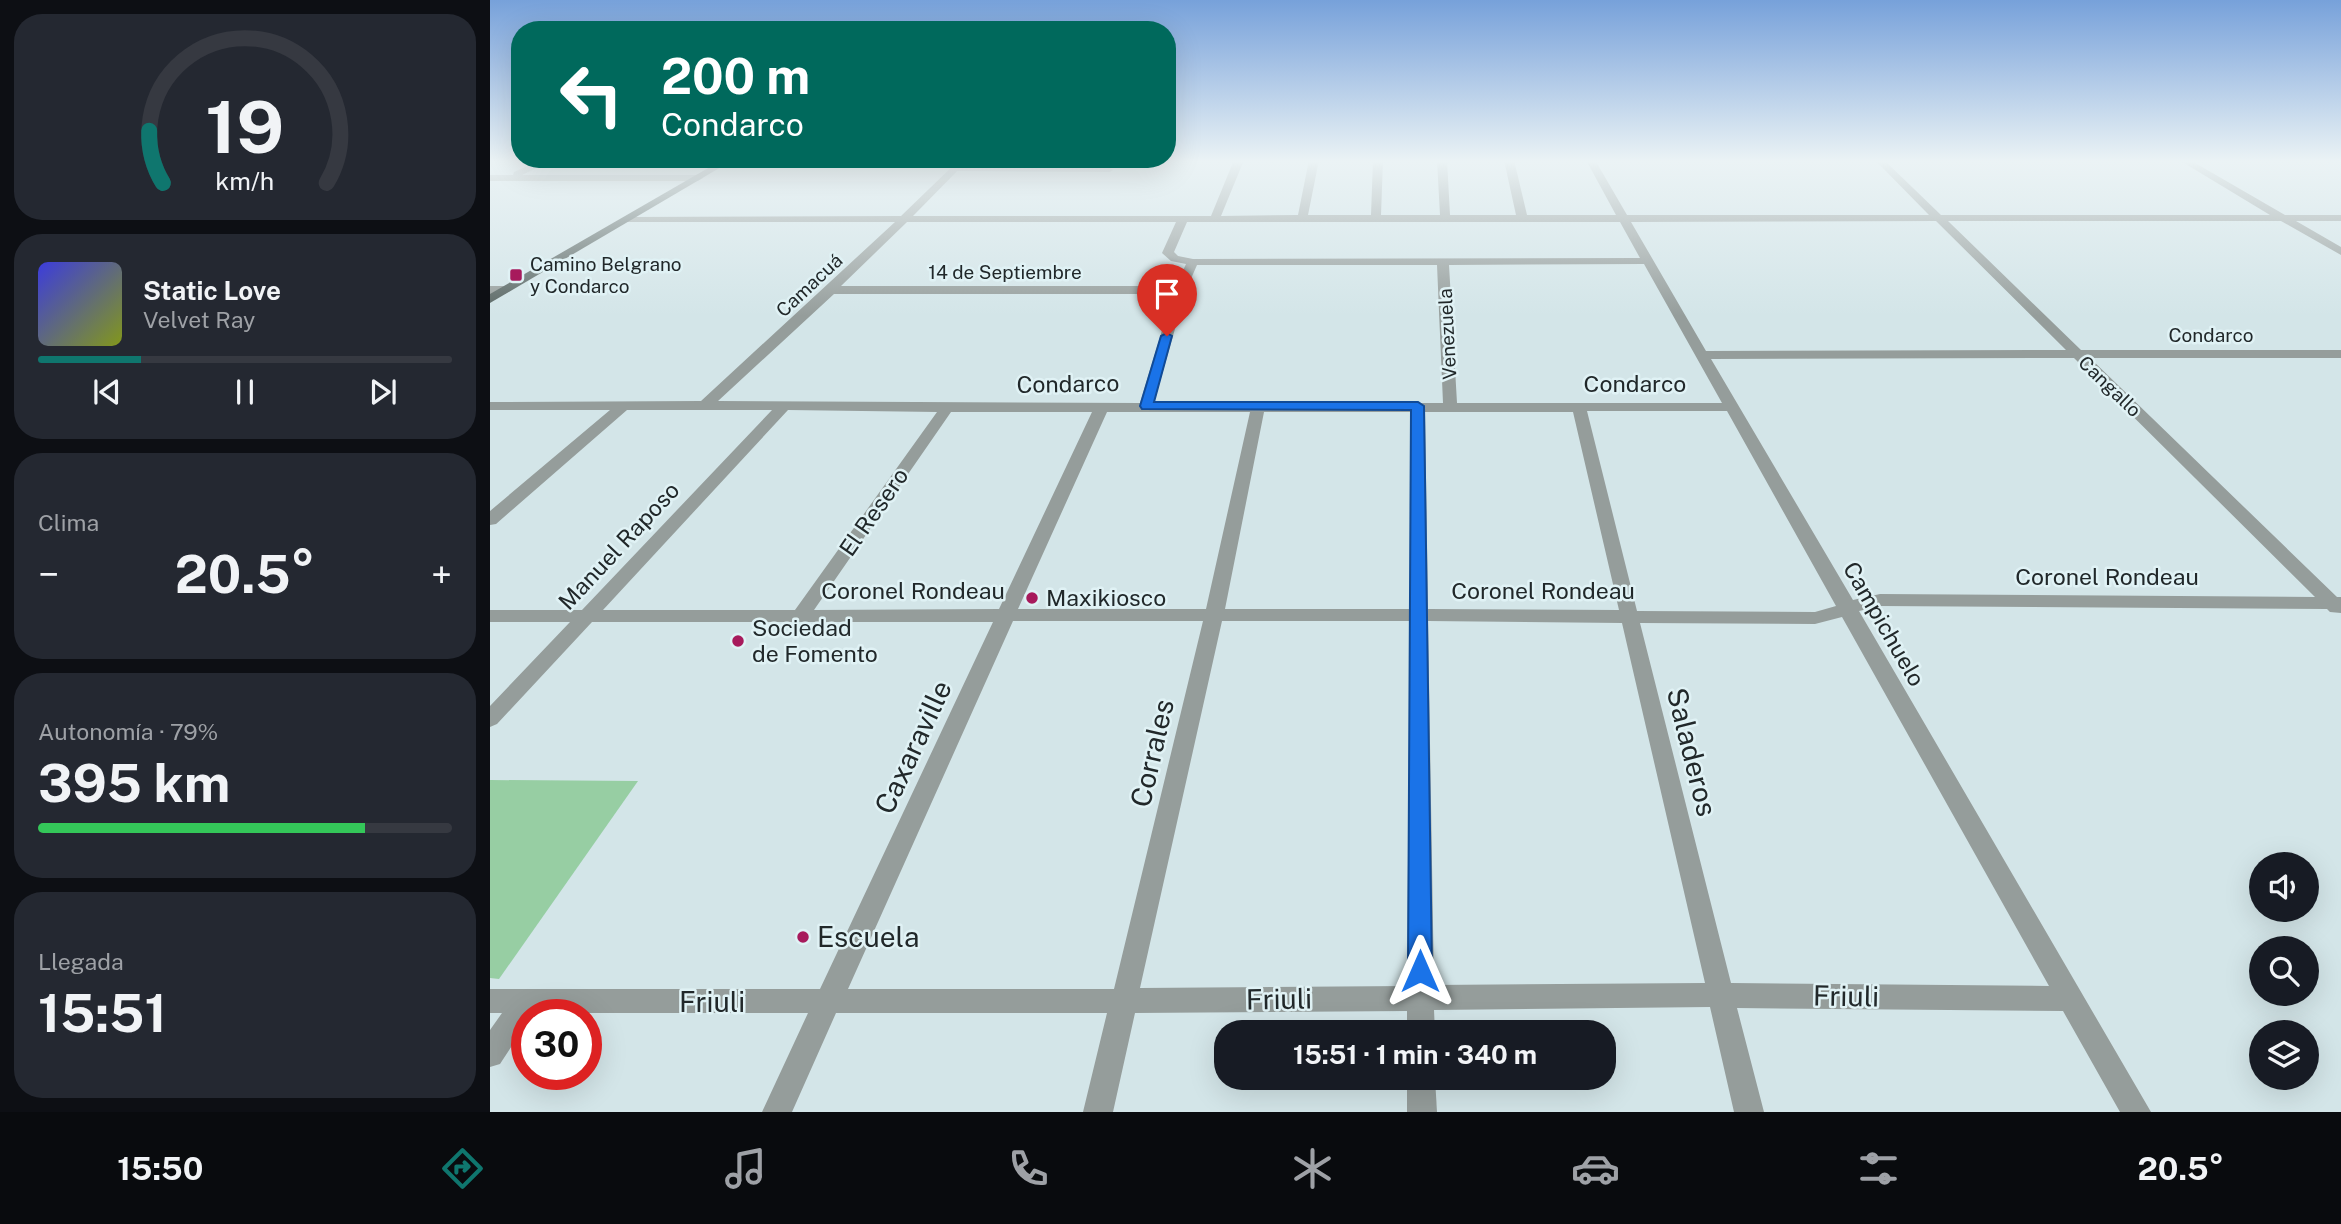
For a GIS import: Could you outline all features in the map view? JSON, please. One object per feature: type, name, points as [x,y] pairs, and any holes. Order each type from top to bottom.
[{"type":"main road","points":[[490,299],[640,212]]},
{"type":"street","name":"Camacuá","points":[[705,405],[831,290],[910,212]]},
{"type":"street","points":[[1215,218],[1218,212]]},
{"type":"street","points":[[1302,219],[1303,212]]},
{"type":"street","points":[[1376,212],[1376,219]]},
{"type":"street","points":[[1445,212],[1445,218]]},
{"type":"street","points":[[1521,212],[1522,218]]},
{"type":"street","name":"Campichuelo","points":[[1620,212],[2136,1112]]},
{"type":"street","name":"Cangallo","points":[[1931,212],[2338,606]]},
{"type":"street","points":[[2272,212],[2341,252]]},
{"type":"street","points":[[1183,218],[1168,253],[1175,260],[1193,262],[1648,261]]},
{"type":"street","points":[[628,219],[2341,218]]},
{"type":"street","points":[[1146,406],[1180,290],[1193,262]]},
{"type":"street","name":"Venezuela","points":[[1443,262],[1450,406]]},
{"type":"street","points":[[490,290],[505,290]]},
{"type":"street","name":"14 de Septiembre","points":[[831,290],[1180,290]]},
{"type":"street","name":"Condarco","points":[[1702,355],[2341,354]]},
{"type":"street","name":"Condarco","points":[[490,406],[1731,407]]},
{"type":"street","points":[[490,520],[623,406]]},
{"type":"street","name":"Venezuela","points":[[1418,406],[1421,1020]]},
{"type":"street","name":"Manuel Raposo","points":[[490,719],[783,407]]},
{"type":"street","name":"Caxaraville","points":[[777,1112],[1102,407]]},
{"type":"street","name":"Corrales","points":[[1098,1112],[1214,617],[1258,407]]},
{"type":"street","name":"Saladeros","points":[[1579,407],[1749,1112]]},
{"type":"street","name":"El Resero","points":[[800,616],[947,408]]},
{"type":"street","name":"Coronel Rondeau","points":[[490,616],[1420,615],[1815,618],[1880,600],[2338,606]]},
{"type":"street","name":"Friuli","points":[[602,1001],[1124,1001],[1720,995],[2069,999]]},
{"type":"street","name":"Friuli","points":[[490,1001],[511,1001]]},
{"type":"street","points":[[490,1054],[511,1023]]},
{"type":"street","points":[[1421,1090],[1422,1112]]},
{"type":"green space","points":[[490,780],[638,781],[499,979],[490,978]]},
{"type":"place","name":"Camino Belgrano y Condarco","points":[[516,275]]},
{"type":"place","name":"Maxikiosco","points":[[1032,598]]},
{"type":"place","name":"Sociedad de Fomento","points":[[738,641]]},
{"type":"place","name":"Escuela","points":[[803,937]]},
{"type":"route","points":[[1167,336],[1146,406],[1418,406],[1420,971]]}]
